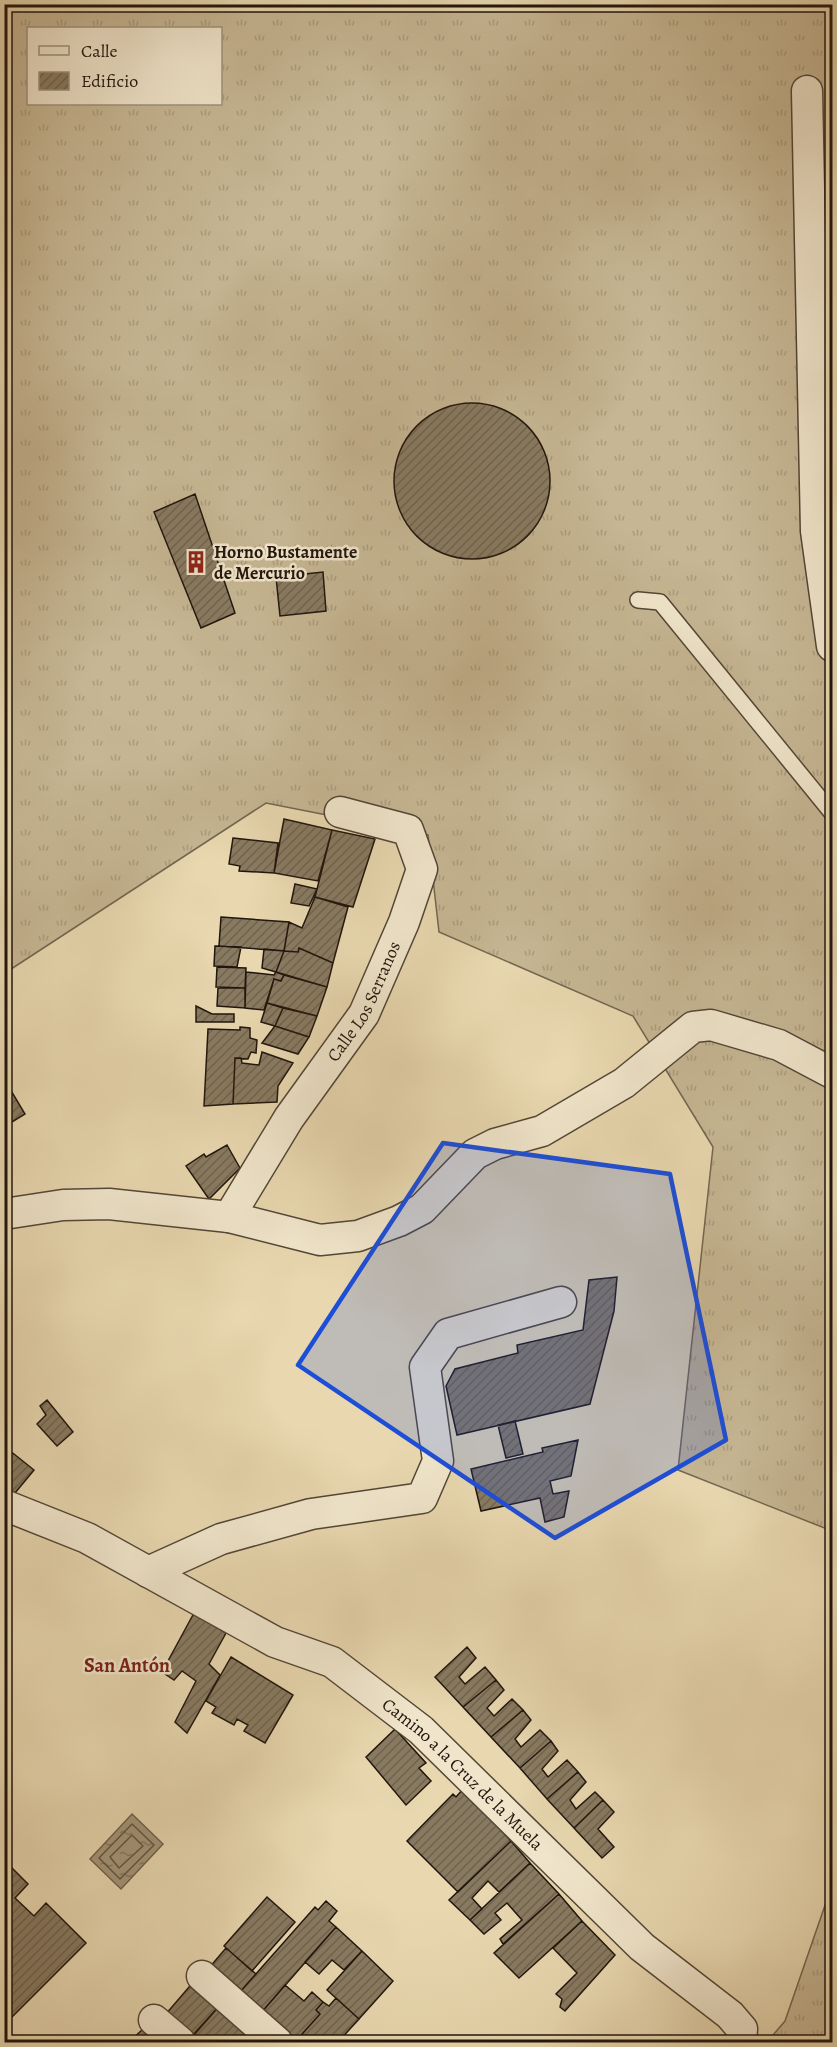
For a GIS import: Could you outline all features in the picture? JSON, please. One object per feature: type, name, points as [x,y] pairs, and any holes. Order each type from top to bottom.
[{"type":"street","points":[[807,92],[816,531],[832,646]]},
{"type":"street","name":"Calle Los Serranos","points":[[229,1217],[289,1118],[364,1014],[404,922],[422,870],[408,830],[340,812]]},
{"type":"street","points":[[4,1214],[63,1205],[109,1204],[157,1207],[229,1217],[320,1240],[358,1236],[399,1221],[422,1209],[475,1154],[495,1144],[542,1131],[624,1083],[693,1027],[711,1025],[779,1045],[832,1073]]},
{"type":"street","points":[[148,1572],[221,1539],[311,1515],[422,1498],[438,1461],[425,1366],[448,1334],[561,1302]]},
{"type":"street","name":"Camino a la Cruz de la Muela","points":[[4,1505],[87,1538],[274,1642],[332,1662],[421,1730],[642,1947],[730,2015],[741,2036]]},
{"type":"street","points":[[202,1976],[277,2043]]},
{"type":"street","points":[[154,2020],[180,2043]]},
{"type":"lane","points":[[638,600],[660,602],[832,813]]},
{"type":"highlighted area","points":[[443,1143],[670,1174],[726,1440],[555,1538],[298,1365]]},
{"type":"green space","points":[[5,5],[832,5],[832,1531],[678,1470],[713,1147],[633,1016],[439,932],[428,835],[266,803],[5,973]]},
{"type":"green space","points":[[832,1885],[832,2042],[767,2042],[785,2021]]},
{"type":"water","points":[[132,1814],[163,1844],[121,1889],[90,1859]]},
{"type":"building","points":[[472,403],[502,409],[527,426],[544,451],[550,481],[544,511],[527,536],[502,553],[472,559],[442,553],[417,536],[400,511],[394,481],[400,451],[417,426],[442,409]]},
{"type":"building","name":"Horno Bustamente de Mercurio","points":[[195,494],[235,613],[201,628],[154,512]]},
{"type":"building","points":[[323,572],[326,611],[280,616],[276,577]]},
{"type":"building","points":[[284,819],[332,830],[318,881],[274,873]]},
{"type":"building","points":[[332,830],[375,839],[353,907],[315,897]]},
{"type":"building","points":[[233,838],[278,843],[274,873],[239,871],[240,866],[229,864]]},
{"type":"building","points":[[295,884],[317,889],[309,906],[291,903]]},
{"type":"building","points":[[315,897],[348,907],[333,963],[299,948],[298,952],[284,951],[289,922],[302,928]]},
{"type":"building","points":[[221,917],[289,922],[284,951],[219,946]]},
{"type":"building","points":[[215,946],[241,947],[237,967],[214,966]]},
{"type":"building","points":[[299,948],[333,963],[327,987],[276,972],[284,951],[298,952]]},
{"type":"building","points":[[264,949],[284,951],[276,972],[262,968]]},
{"type":"building","points":[[217,967],[246,968],[245,988],[216,987]]},
{"type":"building","points":[[246,972],[274,975],[276,972],[284,975],[281,981],[274,979],[264,1010],[245,1008]]},
{"type":"building","points":[[284,975],[327,987],[317,1016],[267,1003],[274,979],[281,981]]},
{"type":"building","points":[[218,988],[245,988],[245,1008],[217,1006]]},
{"type":"building","points":[[267,1003],[283,1008],[275,1026],[261,1022]]},
{"type":"building","points":[[196,1006],[212,1014],[234,1014],[234,1022],[196,1022]]},
{"type":"building","points":[[283,1008],[317,1016],[309,1037],[275,1026]]},
{"type":"building","points":[[275,1026],[309,1037],[298,1054],[262,1043]]},
{"type":"building","points":[[240,1027],[250,1028],[250,1038],[257,1040],[256,1053],[251,1052],[248,1059],[235,1058],[233,1104],[204,1106],[208,1029],[240,1030]]},
{"type":"building","points":[[262,1052],[293,1063],[278,1086],[277,1102],[233,1104],[235,1058],[241,1058],[242,1063],[259,1065]]},
{"type":"building","points":[[10,1089],[25,1114],[4,1127],[4,1093]]},
{"type":"building","points":[[227,1145],[240,1168],[209,1199],[186,1166],[204,1154],[206,1157]]},
{"type":"building","points":[[617,1277],[614,1311],[590,1404],[457,1435],[446,1386],[455,1369],[518,1353],[517,1345],[583,1330],[589,1280]]},
{"type":"building","points":[[47,1400],[73,1432],[57,1446],[37,1424],[46,1415],[40,1406]]},
{"type":"building","points":[[515,1421],[523,1454],[506,1458],[498,1425]]},
{"type":"building","points":[[578,1440],[571,1476],[550,1481],[553,1494],[569,1491],[564,1517],[545,1522],[540,1498],[481,1511],[471,1469],[543,1452],[542,1448]]},
{"type":"building","points":[[4,1446],[34,1470],[10,1499],[4,1495]]},
{"type":"building","points":[[194,1613],[226,1633],[209,1664],[220,1675],[187,1733],[175,1722],[196,1681],[182,1671],[174,1680],[162,1672]]},
{"type":"building","points":[[467,1647],[476,1658],[459,1677],[465,1684],[485,1667],[496,1680],[463,1707],[435,1677]]},
{"type":"building","points":[[231,1657],[293,1695],[265,1743],[244,1731],[248,1725],[237,1719],[234,1725],[212,1713],[216,1707],[206,1701]]},
{"type":"building","points":[[496,1680],[504,1690],[487,1708],[494,1716],[512,1699],[523,1710],[491,1737],[463,1707]]},
{"type":"building","points":[[523,1710],[531,1720],[515,1739],[521,1747],[540,1730],[551,1741],[520,1768],[491,1737]]},
{"type":"building","points":[[395,1729],[426,1763],[419,1768],[431,1781],[406,1805],[366,1757]]},
{"type":"building","points":[[551,1741],[558,1751],[542,1769],[548,1777],[567,1760],[578,1772],[547,1799],[520,1768]]},
{"type":"building","points":[[578,1772],[586,1782],[570,1800],[576,1809],[595,1792],[603,1800],[574,1828],[547,1799]]},
{"type":"building","points":[[463,1789],[511,1841],[458,1892],[407,1841],[453,1794],[456,1797]]},
{"type":"building","points":[[603,1800],[614,1812],[598,1829],[614,1847],[602,1858],[574,1828]]},
{"type":"building","points":[[511,1841],[530,1863],[499,1892],[488,1881],[472,1898],[482,1909],[470,1920],[449,1900]]},
{"type":"building","points":[[7,1863],[28,1884],[15,1898],[34,1916],[46,1903],[86,1943],[4,2025],[4,1865]]},
{"type":"building","points":[[530,1863],[559,1894],[503,1944],[500,1939],[522,1920],[507,1903],[495,1913],[501,1920],[484,1934],[470,1920]]},
{"type":"building","points":[[559,1894],[582,1921],[519,1978],[494,1953]]},
{"type":"building","points":[[267,1897],[295,1922],[252,1971],[224,1946]]},
{"type":"building","points":[[326,1901],[337,1911],[329,1921],[336,1927],[261,2013],[239,1993],[315,1907],[318,1910]]},
{"type":"building","points":[[582,1921],[615,1955],[565,2011],[560,2007],[562,1999],[556,1994],[577,1973],[553,1948]]},
{"type":"building","points":[[336,1927],[362,1951],[344,1970],[332,1960],[319,1974],[305,1962]]},
{"type":"building","points":[[226,1948],[256,1974],[239,1993],[209,1968]]},
{"type":"building","points":[[362,1951],[393,1981],[359,2019],[327,1990]]},
{"type":"building","points":[[195,1980],[221,2004],[194,2035],[166,2014]]},
{"type":"building","points":[[285,1985],[304,2001],[312,1992],[323,2002],[316,2010],[320,2014],[295,2042],[261,2013]]},
{"type":"building","points":[[336,1998],[359,2019],[338,2042],[295,2042],[320,2014],[316,2010],[323,2002],[329,2006]]},
{"type":"building","points":[[221,2004],[252,2031],[241,2042],[197,2042],[191,2037]]},
{"type":"building","points":[[143,2029],[158,2042],[129,2042]]},
{"type":"place","name":"Horno Bustamente de Mercurio","points":[[196,562]]},
{"type":"district","name":"San Antón","points":[[127,1665]]}]
